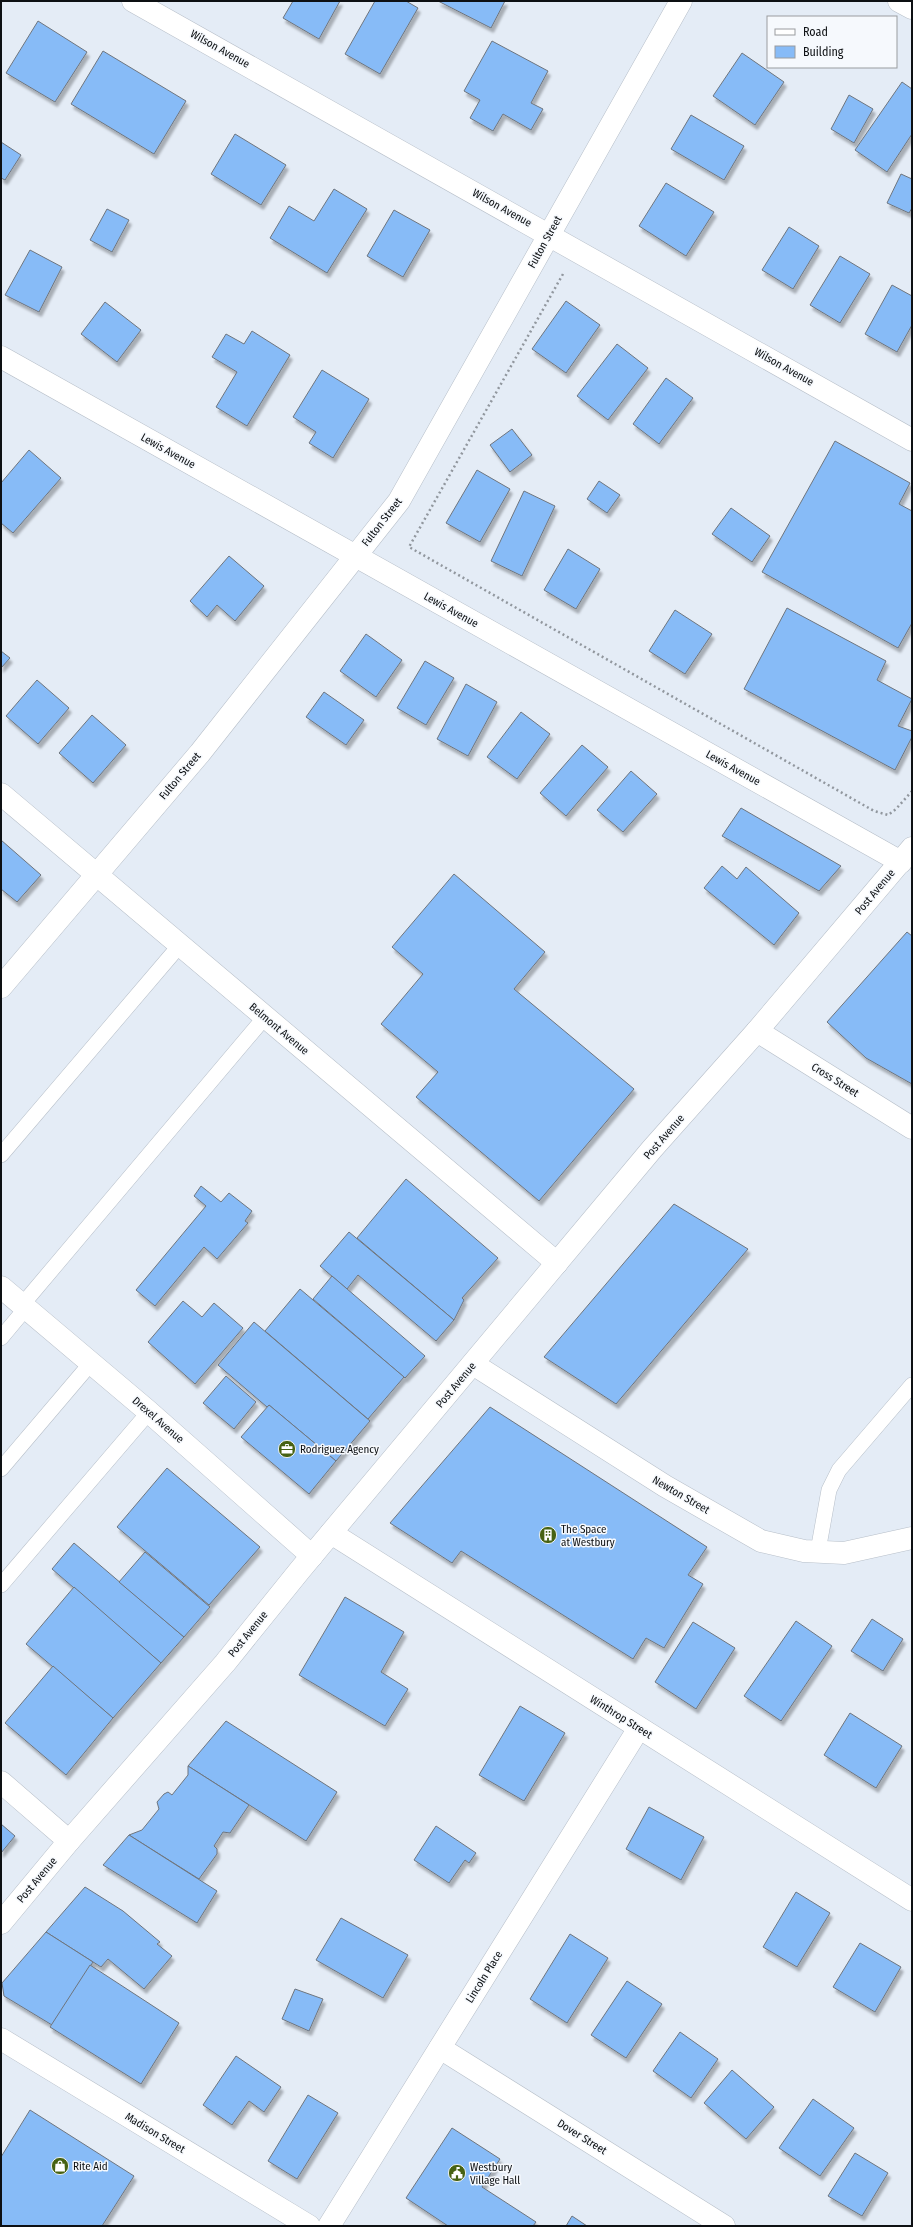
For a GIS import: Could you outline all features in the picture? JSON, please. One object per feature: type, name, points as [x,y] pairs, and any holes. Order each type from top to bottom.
[{"type":"street","name":"Wilson Avenue","points":[[133,1],[912,440]]},
{"type":"street","name":"Fulton Street","points":[[1,987],[200,752],[399,501],[681,1]]},
{"type":"street","points":[[899,1],[912,8]]},
{"type":"street","name":"Lewis Avenue","points":[[1,357],[355,556],[906,855]]},
{"type":"street","name":"Belmont Avenue","points":[[1,794],[557,1264]]},
{"type":"street","name":"Post Avenue","points":[[1,1923],[69,1841],[225,1663],[312,1556],[652,1149],[758,1031],[906,855]]},
{"type":"street","name":"Cross Street","points":[[758,1031],[912,1128]]},
{"type":"street","name":"Drexel Avenue","points":[[1,1287],[148,1412],[312,1556]]},
{"type":"street","name":"Newton Street","points":[[473,1364],[665,1486],[761,1541],[804,1551],[844,1553],[912,1538]]},
{"type":"street","name":"Winthrop Street","points":[[331,1534],[912,1900]]},
{"type":"street","name":"Lincoln Place","points":[[329,2226],[639,1728]]},
{"type":"street","points":[[1,1782],[69,1841]]},
{"type":"street","name":"Madison Street","points":[[1,2039],[309,2226]]},
{"type":"street","name":"Dover Street","points":[[440,2048],[724,2226]]},
{"type":"lane","points":[[1,1155],[180,945]]},
{"type":"lane","points":[[1,1338],[24,1307],[265,1017]]},
{"type":"lane","points":[[1,1469],[91,1363]]},
{"type":"lane","points":[[818,1551],[829,1490],[839,1470],[912,1385]]},
{"type":"lane","points":[[1,1585],[148,1412]]},
{"type":"path","points":[[563,273],[409,547],[874,811],[888,815],[896,809],[912,791]]},
{"type":"building","points":[[293,1],[340,1],[319,39],[283,18]]},
{"type":"building","points":[[375,1],[406,1],[418,8],[380,74],[345,54]]},
{"type":"building","points":[[438,1],[505,1],[491,28]]},
{"type":"building","points":[[38,21],[87,52],[55,102],[6,73]]},
{"type":"building","points":[[492,41],[548,71],[531,103],[543,109],[531,130],[503,114],[493,131],[470,118],[480,100],[464,91]]},
{"type":"building","points":[[103,51],[186,101],[154,154],[71,104]]},
{"type":"building","points":[[742,53],[784,82],[755,125],[713,96]]},
{"type":"building","points":[[902,82],[912,89],[912,134],[887,172],[855,150]]},
{"type":"building","points":[[849,95],[873,109],[854,143],[831,129]]},
{"type":"building","points":[[691,115],[744,146],[724,180],[671,149]]},
{"type":"building","points":[[235,134],[286,165],[261,205],[211,174]]},
{"type":"building","points":[[1,142],[21,155],[5,180],[1,178]]},
{"type":"building","points":[[901,174],[912,179],[912,208],[909,213],[887,203]]},
{"type":"building","points":[[666,183],[714,212],[686,256],[639,226]]},
{"type":"building","points":[[334,189],[367,209],[327,273],[270,238],[289,206],[314,221]]},
{"type":"building","points":[[107,209],[129,220],[112,252],[90,240]]},
{"type":"building","points":[[394,210],[430,230],[403,277],[367,256]]},
{"type":"building","points":[[789,227],[819,246],[793,289],[762,270]]},
{"type":"building","points":[[30,250],[62,267],[39,312],[5,295]]},
{"type":"building","points":[[840,256],[870,274],[840,323],[810,305]]},
{"type":"building","points":[[892,285],[912,296],[912,325],[897,352],[865,334]]},
{"type":"building","points":[[566,301],[600,325],[566,373],[532,349]]},
{"type":"building","points":[[105,302],[141,330],[117,362],[81,334]]},
{"type":"building","points":[[252,331],[290,355],[247,426],[216,407],[237,372],[212,357],[226,334],[244,344]]},
{"type":"building","points":[[617,344],[648,368],[608,420],[577,396]]},
{"type":"building","points":[[322,370],[369,399],[333,458],[309,443],[316,432],[293,417]]},
{"type":"building","points":[[666,378],[693,398],[659,444],[633,424]]},
{"type":"building","points":[[512,429],[532,455],[510,472],[490,445]]},
{"type":"building","points":[[835,441],[910,483],[899,504],[912,511],[912,623],[898,648],[762,572]]},
{"type":"building","points":[[29,450],[61,478],[13,533],[1,523],[1,483]]},
{"type":"building","points":[[477,470],[510,489],[480,542],[446,523]]},
{"type":"building","points":[[599,481],[620,495],[607,513],[587,499]]},
{"type":"building","points":[[524,491],[555,506],[522,576],[491,561]]},
{"type":"building","points":[[731,508],[770,536],[752,562],[712,534]]},
{"type":"building","points":[[568,549],[600,569],[576,609],[544,590]]},
{"type":"building","points":[[229,556],[264,586],[235,621],[217,605],[207,617],[190,601]]},
{"type":"building","points":[[787,608],[886,661],[877,680],[912,699],[898,726],[912,731],[912,737],[895,770],[744,689]]},
{"type":"building","points":[[675,610],[712,634],[685,674],[649,651]]},
{"type":"building","points":[[366,634],[402,660],[376,697],[340,671]]},
{"type":"building","points":[[1,651],[10,658],[1,668]]},
{"type":"building","points":[[425,661],[454,678],[426,725],[397,708]]},
{"type":"building","points":[[37,680],[69,708],[38,744],[6,716]]},
{"type":"building","points":[[466,684],[497,702],[468,756],[437,739]]},
{"type":"building","points":[[324,692],[364,720],[346,745],[306,717]]},
{"type":"building","points":[[521,712],[550,734],[517,779],[487,757]]},
{"type":"building","points":[[92,715],[126,745],[93,783],[59,753]]},
{"type":"building","points":[[582,745],[608,767],[566,816],[540,793]]},
{"type":"building","points":[[631,771],[657,794],[623,832],[597,810]]},
{"type":"building","points":[[741,808],[841,866],[819,891],[722,836]]},
{"type":"building","points":[[1,840],[41,875],[17,902],[1,889]]},
{"type":"building","points":[[722,866],[737,879],[746,867],[799,913],[774,945],[704,888]]},
{"type":"building","points":[[454,874],[545,952],[514,989],[634,1089],[539,1201],[416,1097],[438,1072],[381,1024],[423,974],[392,947]]},
{"type":"building","points":[[907,932],[912,936],[912,1084],[866,1058],[827,1022]]},
{"type":"building","points":[[406,1179],[498,1258],[462,1298],[464,1300],[454,1320],[357,1238]]},
{"type":"building","points":[[201,1186],[221,1202],[229,1193],[252,1211],[245,1221],[248,1223],[217,1259],[204,1247],[155,1306],[136,1290],[206,1206],[194,1196]]},
{"type":"building","points":[[674,1204],[748,1249],[616,1404],[544,1357]]},
{"type":"building","points":[[349,1232],[454,1320],[436,1341],[358,1275],[347,1289],[320,1266]]},
{"type":"building","points":[[332,1276],[425,1356],[405,1378],[313,1299]]},
{"type":"building","points":[[300,1289],[404,1377],[368,1419],[265,1331]]},
{"type":"building","points":[[183,1301],[202,1317],[214,1303],[243,1328],[195,1384],[148,1342]]},
{"type":"building","points":[[254,1322],[370,1421],[336,1461],[269,1405],[267,1407],[218,1365]]},
{"type":"building","points":[[226,1376],[256,1402],[234,1429],[203,1403]]},
{"type":"building","points":[[269,1405],[336,1461],[309,1494],[241,1437]]},
{"type":"building","name":"The Space at Westbury","points":[[490,1407],[707,1547],[688,1575],[703,1584],[664,1648],[646,1638],[633,1659],[461,1551],[452,1563],[390,1523]]},
{"type":"building","points":[[167,1468],[260,1547],[209,1605],[117,1527]]},
{"type":"building","points":[[74,1543],[184,1637],[161,1663],[52,1569]]},
{"type":"building","points":[[145,1552],[210,1607],[184,1637],[119,1582]]},
{"type":"building","points":[[74,1587],[161,1663],[113,1718],[26,1644]]},
{"type":"building","points":[[345,1597],[404,1632],[381,1672],[408,1689],[385,1726],[299,1675]]},
{"type":"building","points":[[872,1619],[903,1639],[883,1671],[851,1651]]},
{"type":"building","points":[[796,1621],[832,1646],[781,1721],[744,1696]]},
{"type":"building","points":[[693,1622],[735,1648],[696,1709],[655,1682]]},
{"type":"building","points":[[53,1666],[113,1718],[66,1775],[5,1723]]},
{"type":"building","points":[[520,1706],[565,1733],[524,1801],[479,1775]]},
{"type":"building","points":[[850,1713],[902,1746],[876,1788],[824,1755]]},
{"type":"building","points":[[226,1721],[337,1792],[306,1841],[188,1766]]},
{"type":"building","points":[[188,1766],[249,1805],[230,1833],[223,1832],[214,1846],[217,1849],[217,1854],[199,1879],[129,1835],[142,1830],[159,1809],[157,1802],[164,1794],[168,1792],[172,1795],[188,1775]]},
{"type":"building","points":[[649,1807],[704,1837],[681,1880],[626,1849]]},
{"type":"building","points":[[1,1824],[15,1836],[1,1853]]},
{"type":"building","points":[[436,1826],[476,1853],[469,1863],[465,1860],[449,1883],[414,1860]]},
{"type":"building","points":[[129,1835],[217,1891],[197,1923],[103,1865]]},
{"type":"building","points":[[85,1887],[123,1911],[160,1942],[157,1944],[172,1956],[144,1989],[108,1959],[101,1967],[46,1932]]},
{"type":"building","points":[[796,1892],[830,1913],[797,1967],[763,1947]]},
{"type":"building","points":[[341,1918],[408,1955],[383,1998],[316,1960]]},
{"type":"building","points":[[46,1932],[93,1962],[52,2025],[4,1996],[2,1983]]},
{"type":"building","points":[[570,1934],[608,1958],[567,2023],[530,1999]]},
{"type":"building","points":[[860,1943],[901,1967],[875,2012],[833,1987]]},
{"type":"building","points":[[90,1965],[179,2023],[141,2084],[50,2027]]},
{"type":"building","points":[[627,1981],[662,2004],[626,2058],[591,2035]]},
{"type":"building","points":[[295,1989],[323,1999],[309,2031],[282,2019]]},
{"type":"building","points":[[680,2032],[718,2059],[691,2098],[653,2071]]},
{"type":"building","points":[[236,2056],[281,2087],[264,2112],[249,2101],[232,2125],[203,2105]]},
{"type":"building","points":[[732,2070],[774,2107],[746,2139],[704,2103]]},
{"type":"building","points":[[308,2095],[338,2113],[297,2179],[268,2161]]},
{"type":"building","points":[[813,2099],[854,2128],[820,2176],[779,2148]]},
{"type":"building","name":"Rite Aid","points":[[30,2110],[134,2176],[102,2226],[1,2226],[1,2157]]},
{"type":"building","name":"Westbury Village Hall","points":[[452,2128],[500,2159],[482,2187],[536,2222],[533,2226],[448,2226],[406,2198]]},
{"type":"building","points":[[855,2153],[888,2173],[862,2216],[828,2196]]},
{"type":"building","points":[[572,2216],[587,2226],[566,2226]]},
{"type":"place","name":"Rodriguez Agency","points":[[287,1449]]},
{"type":"place","name":"The Space at Westbury","points":[[548,1535]]},
{"type":"place","name":"Rite Aid","points":[[60,2166]]},
{"type":"place","name":"Westbury Village Hall","points":[[457,2173]]}]
